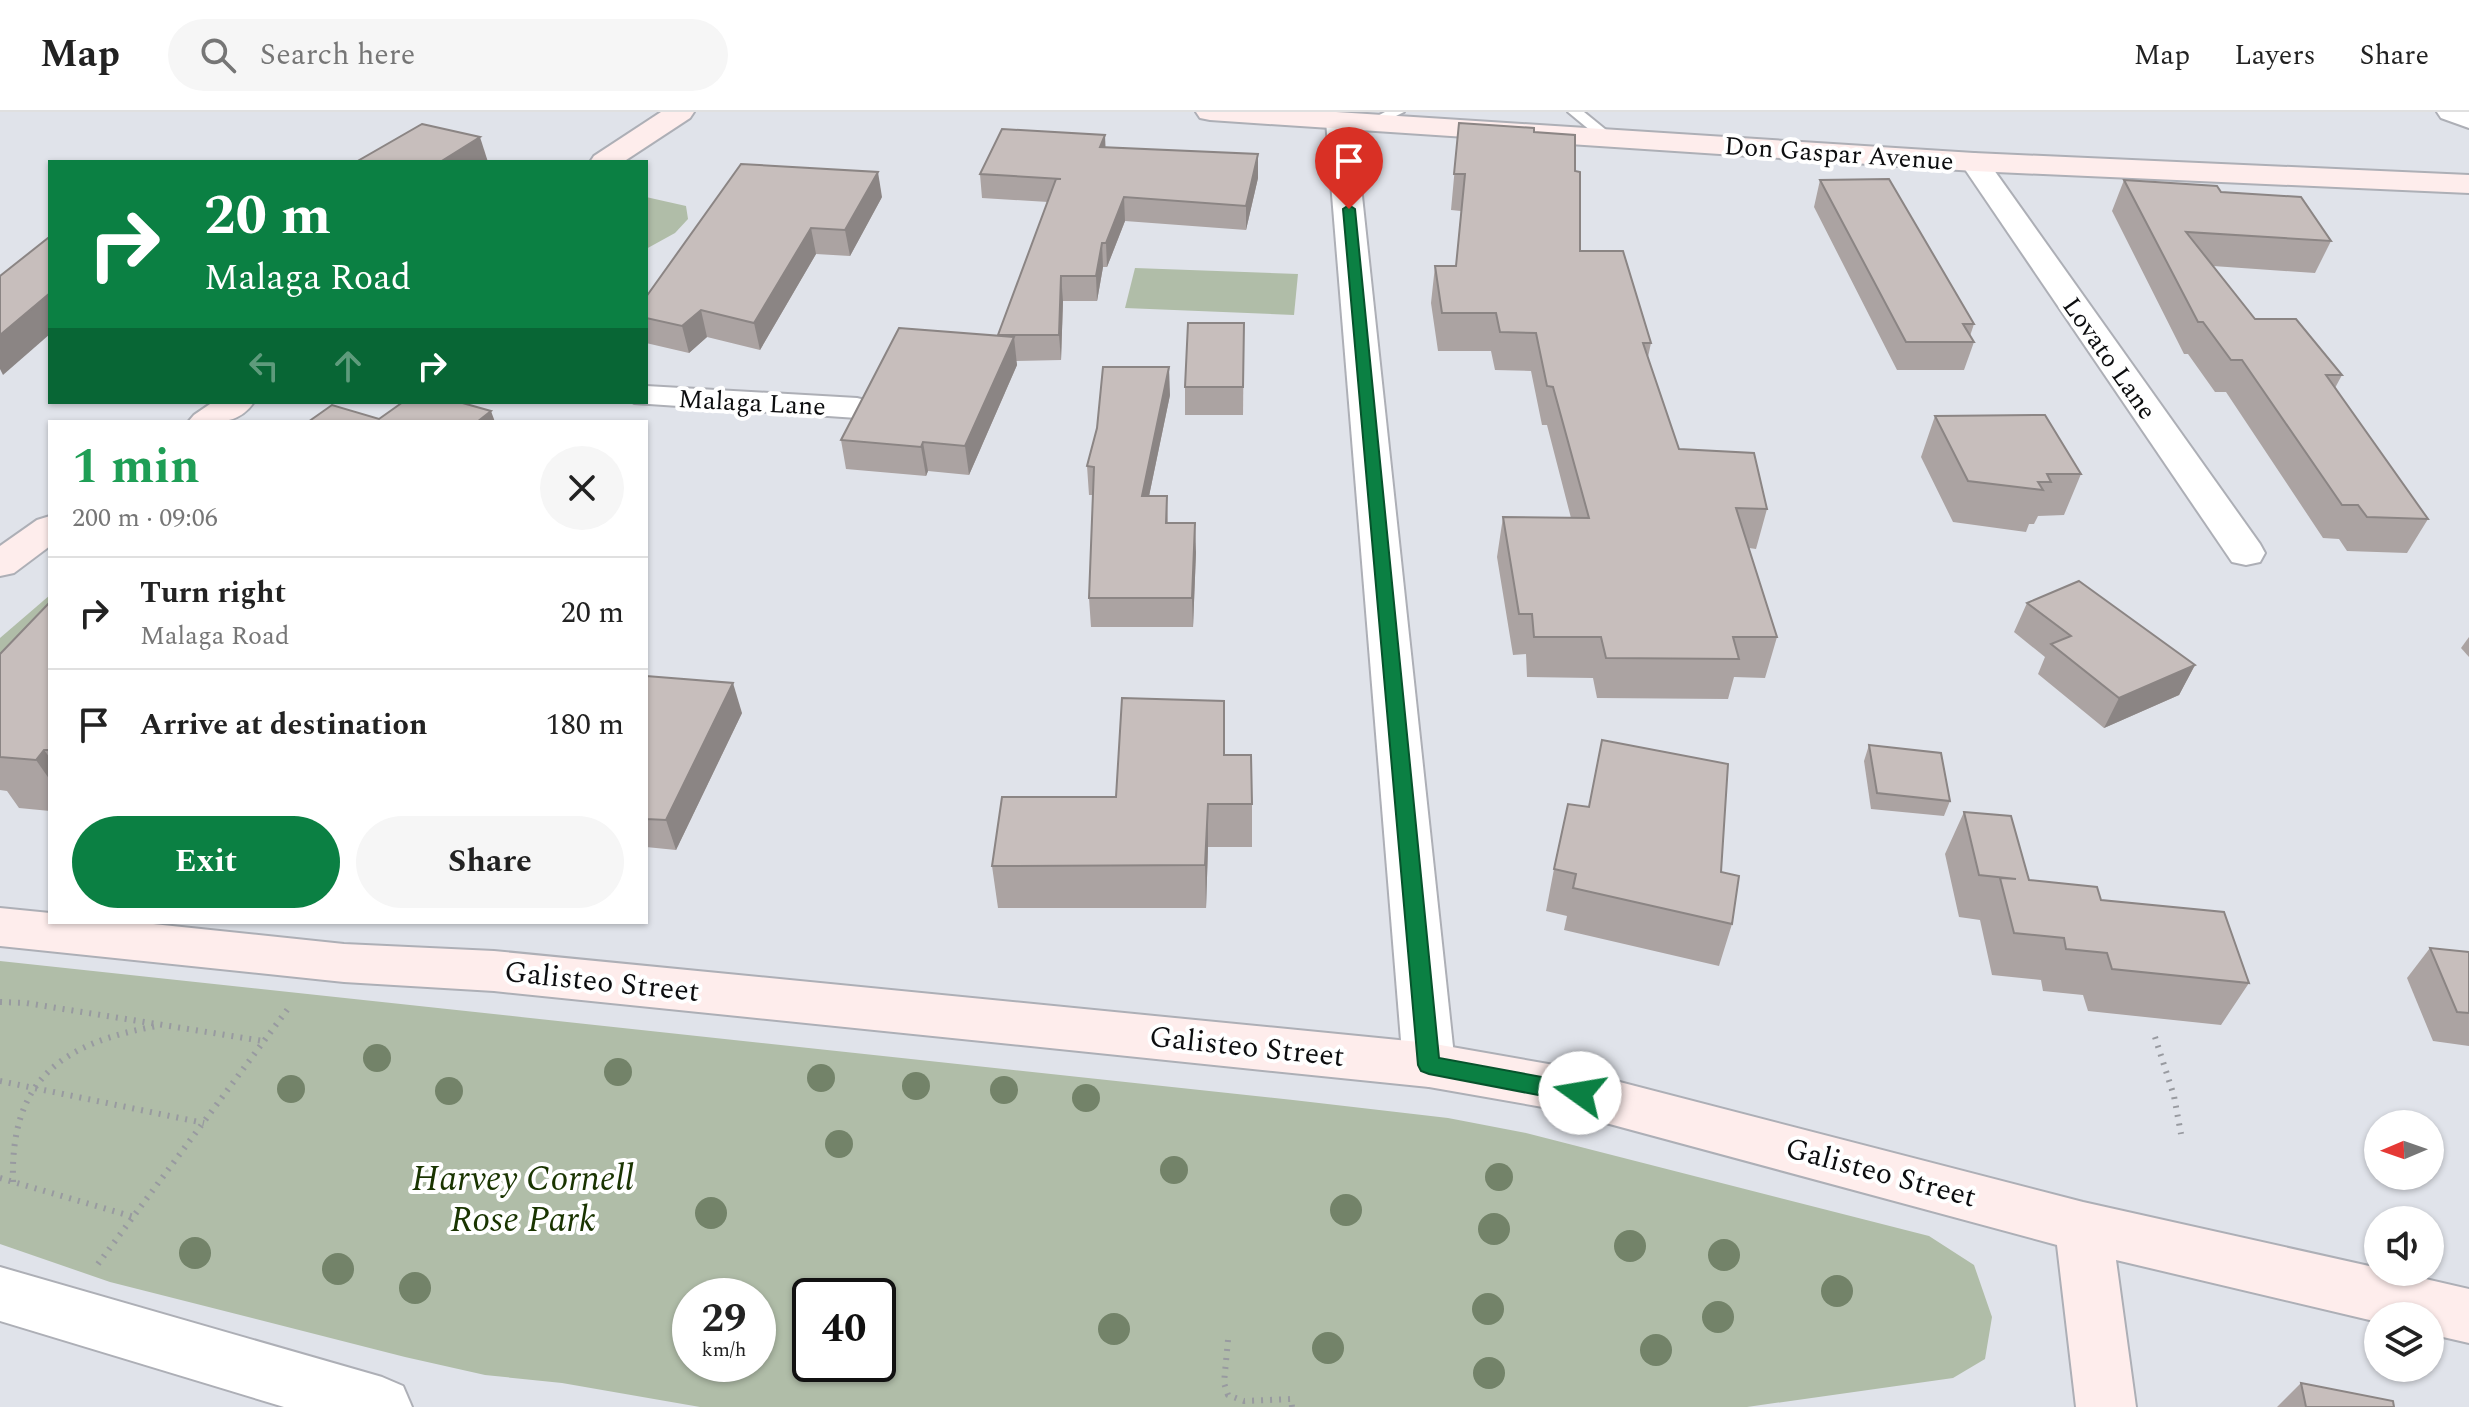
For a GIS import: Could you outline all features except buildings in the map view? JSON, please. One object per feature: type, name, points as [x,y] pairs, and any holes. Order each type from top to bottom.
[{"type":"street","points":[[607,160],[680,112]]},
{"type":"street","name":"Don Gaspar Avenue","points":[[1210,112],[1370,118],[1608,138],[1974,162],[2469,184]]},
{"type":"street","points":[[2451,112],[2469,120]]},
{"type":"street","points":[[1370,118],[1429,1065]]},
{"type":"street","name":"Lovato Lane","points":[[1974,162],[2246,553]]},
{"type":"street","name":"Malaga Lane","points":[[648,396],[857,408]]},
{"type":"street","points":[[209,420],[234,404]]},
{"type":"street","points":[[0,564],[48,529]]},
{"type":"street","name":"Galisteo Street","points":[[0,927],[344,963],[494,971],[1429,1065],[1554,1087],[2083,1227],[2469,1316]]},
{"type":"street","points":[[2083,1227],[2106,1407]]},
{"type":"street","points":[[0,1294],[382,1407]]},
{"type":"lane","points":[[1575,112],[1608,138]]},
{"type":"path","points":[[93,1272],[299,993]]},
{"type":"path","points":[[0,1002],[26,1003],[263,1041]]},
{"type":"path","points":[[38,1071],[82,1044],[122,1030],[164,1025]]},
{"type":"path","points":[[2155,1037],[2174,1096],[2181,1134]]},
{"type":"path","points":[[14,1095],[19,1085],[29,1078]]},
{"type":"path","points":[[0,1081],[204,1123]]},
{"type":"path","points":[[4,1162],[13,1182]]},
{"type":"path","points":[[0,1178],[134,1217]]},
{"type":"path","points":[[1228,1340],[1224,1383],[1228,1395],[1244,1401],[1291,1399],[1292,1407]]},
{"type":"green space","points":[[648,197],[686,206],[688,219],[675,233],[648,248]]},
{"type":"green space","points":[[1135,268],[1298,274],[1294,315],[1125,308]]},
{"type":"green space","points":[[48,597],[48,655],[0,708],[0,638]]},
{"type":"green space","name":"Harvey Cornell Rose Park","points":[[0,961],[1448,1118],[1526,1133],[1929,1236],[1974,1265],[1992,1317],[1985,1359],[1953,1378],[1747,1407],[700,1407],[562,1383],[485,1375],[110,1282],[0,1244]]},
{"type":"route","points":[[1349,209],[1429,1065],[1580,1093]]}]
